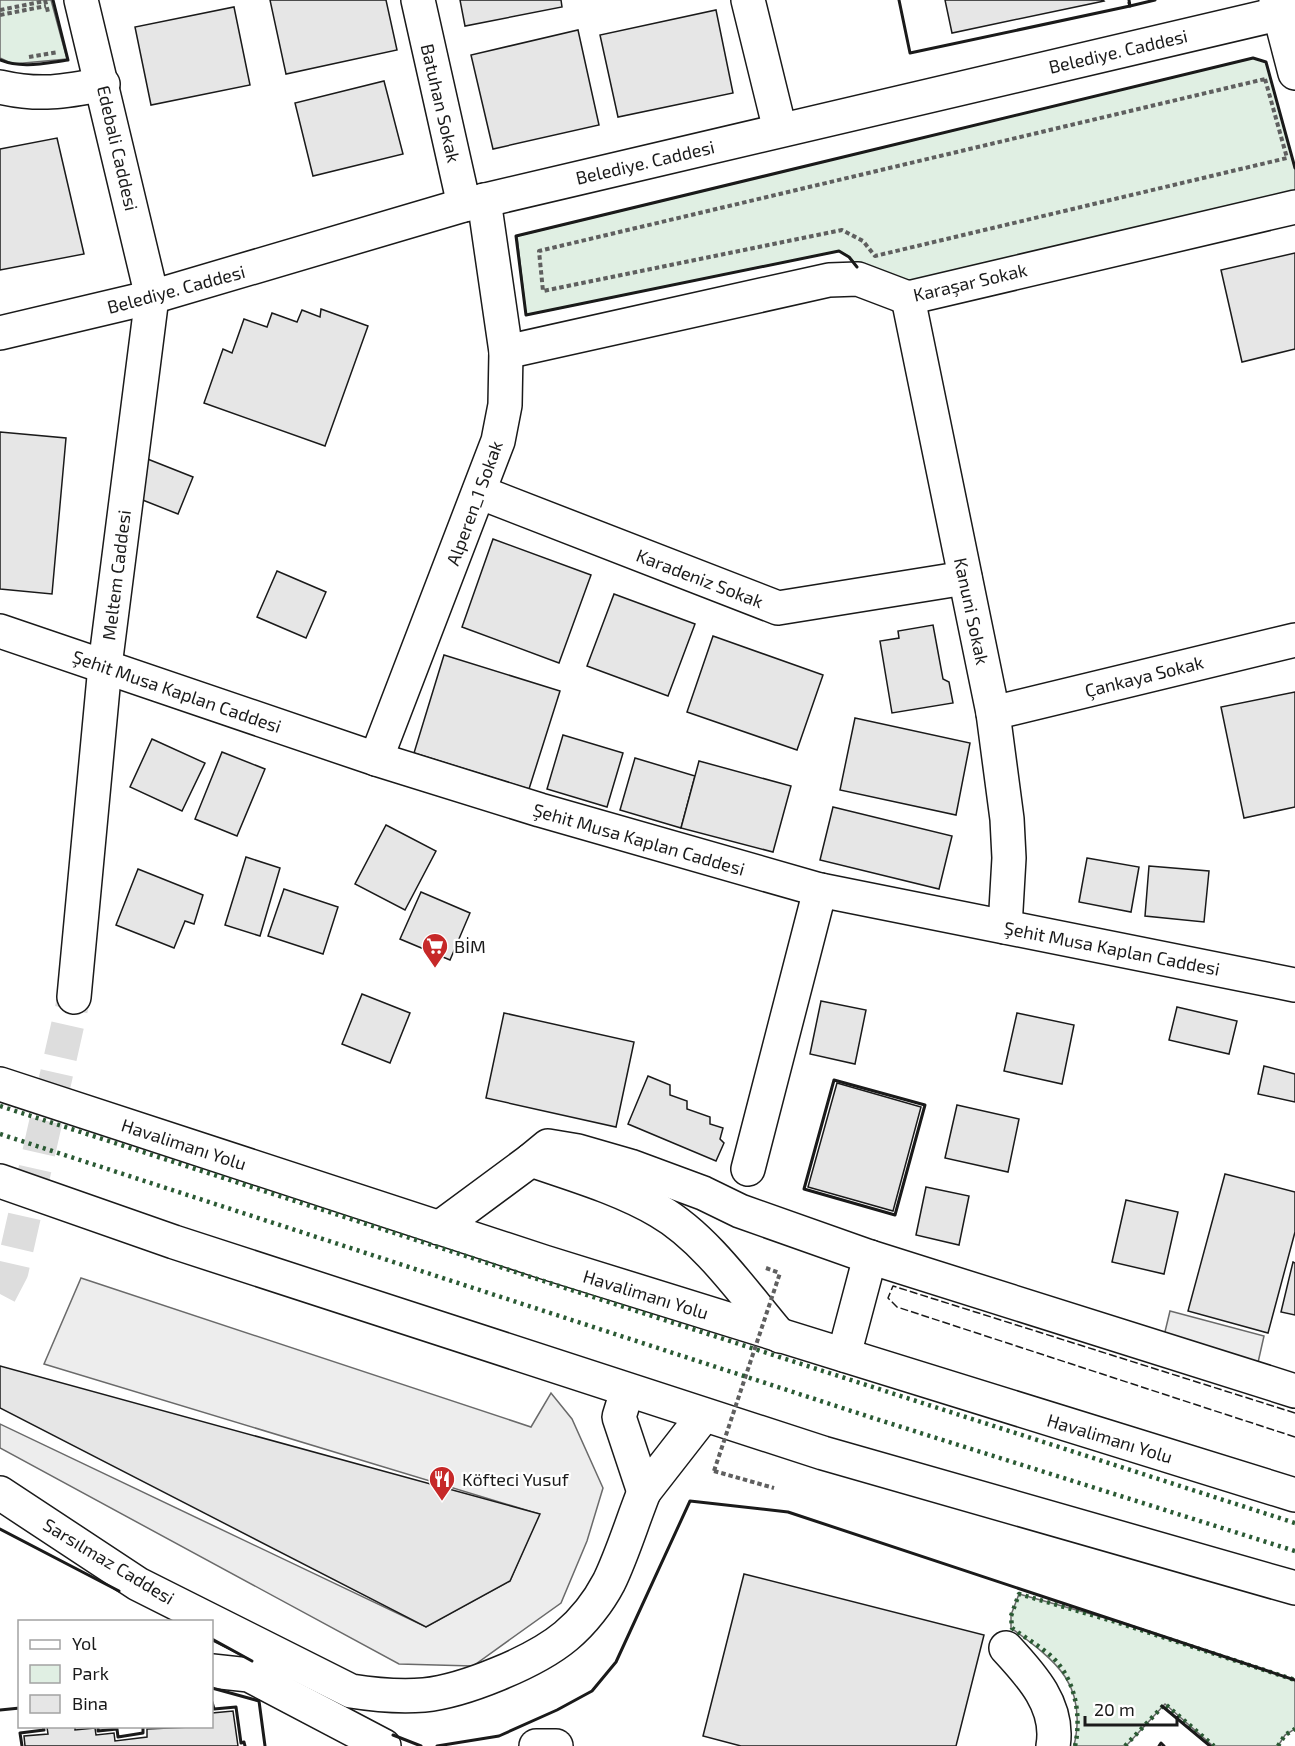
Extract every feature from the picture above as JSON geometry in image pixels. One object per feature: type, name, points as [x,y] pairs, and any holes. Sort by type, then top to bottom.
[{"type":"main road","name":"Edebali Caddesi","points":[[81,0],[103,84],[152,297]]},
{"type":"main road","name":"Batuhan Sokak","points":[[418,0],[474,203]]},
{"type":"main road","points":[[748,0],[780,130]]},
{"type":"main road","points":[[1283,8],[1295,73]]},
{"type":"main road","name":"Belediye. Caddesi","points":[[0,333],[152,297],[474,203],[1283,8]]},
{"type":"main road","points":[[0,87],[24,93],[57,94],[103,84]]},
{"type":"main road","name":"Alperen_1 Sokak","points":[[376,759],[498,441],[505,405],[506,352],[474,203]]},
{"type":"main road","name":"Karaşar Sokak","points":[[506,352],[829,279],[858,279],[908,298],[1295,207]]},
{"type":"main road","name":"Meltem Caddesi","points":[[74,997],[105,666],[152,297]]},
{"type":"main road","name":"Kanuni Sokak","points":[[908,298],[993,713],[1009,858],[1005,927]]},
{"type":"main road","name":"Karadeniz Sokak","points":[[479,492],[778,608],[965,578]]},
{"type":"main road","name":"Şehit Musa Kaplan Caddesi","points":[[0,631],[376,759],[540,810],[820,890],[1295,985]]},
{"type":"main road","name":"Çankaya Sokak","points":[[993,713],[1295,640]]},
{"type":"main road","points":[[748,1168],[820,890]]},
{"type":"main road","name":"Havalimanı Yolu","points":[[0,1084],[439,1228],[1295,1495]]},
{"type":"main road","points":[[439,1228],[548,1146],[578,1151],[630,1166],[703,1193],[740,1211],[870,1257],[1295,1391]]},
{"type":"main road","points":[[531,1160],[635,1198],[670,1218],[698,1243],[780,1336]]},
{"type":"main road","points":[[1,1183],[627,1391],[823,1453],[1295,1588]]},
{"type":"main road","points":[[844,1355],[870,1257]]},
{"type":"main road","points":[[627,1391],[619,1417],[644,1492]]},
{"type":"main road","name":"Sarsılmaz Caddesi","points":[[213,1622],[351,1691],[388,1696],[426,1695],[476,1682],[508,1670],[566,1636],[589,1611],[608,1582],[644,1492],[704,1414]]},
{"type":"main road","name":"Sarsılmaz Caddesi","points":[[0,1493],[138,1584],[210,1620]]},
{"type":"main road","points":[[1006,1648],[1030,1674],[1044,1694],[1056,1731],[1053,1746]]},
{"type":"main road","points":[[213,1671],[249,1675],[384,1746]]},
{"type":"main road","points":[[536,1746],[556,1746]]},
{"type":"path","points":[[0,10],[47,2]]},
{"type":"path","points":[[0,15],[47,2]]},
{"type":"path","points":[[47,2],[51,15]]},
{"type":"path","points":[[21,60],[63,56],[58,45]]},
{"type":"path","points":[[1265,78],[1287,158],[875,256],[863,241],[842,230],[543,291],[539,251],[1265,78]]},
{"type":"path","points":[[774,1488],[714,1471],[780,1273]]},
{"type":"green space","points":[[0,0],[51,0],[67,59],[13,64],[0,58]]},
{"type":"green space","points":[[1253,58],[1266,62],[1295,169],[1295,220],[880,295],[850,257],[839,251],[526,315],[517,236]]},
{"type":"green space","points":[[1019,1594],[1116,1621],[1295,1680],[1295,1729],[1285,1735],[1278,1746],[1213,1746],[1165,1704],[1126,1746],[1074,1746],[1077,1724],[1076,1706],[1065,1676],[1042,1652],[1011,1628],[1011,1615]]},
{"type":"shaded area","points":[[81,1278],[531,1427],[551,1393],[572,1419],[603,1488],[587,1541],[561,1603],[473,1666],[399,1664],[0,1448],[0,1424],[426,1627],[510,1581],[539,1514],[44,1364]]},
{"type":"shaded area","points":[[1170,1311],[1264,1336],[1257,1367],[1163,1340]]},
{"type":"building","points":[[270,0],[386,0],[397,50],[286,74]]},
{"type":"building","points":[[460,0],[561,0],[562,7],[465,26]]},
{"type":"building","points":[[945,0],[1103,0],[1104,1],[952,33]]},
{"type":"building","points":[[234,7],[250,85],[151,105],[135,27]]},
{"type":"building","points":[[716,10],[733,93],[618,117],[600,35]]},
{"type":"building","points":[[578,30],[599,125],[493,149],[471,55]]},
{"type":"building","points":[[384,81],[403,154],[313,176],[295,103]]},
{"type":"building","points":[[57,138],[84,254],[0,270],[0,149]]},
{"type":"building","points":[[1295,253],[1295,349],[1242,362],[1221,270]]},
{"type":"building","points":[[321,309],[368,326],[325,446],[204,403],[223,349],[232,353],[244,319],[267,327],[272,313],[297,322],[302,310],[320,317]]},
{"type":"building","points":[[0,432],[66,438],[52,594],[0,589]]},
{"type":"building","points":[[145,458],[193,477],[178,514],[130,495]]},
{"type":"building","points":[[493,539],[591,575],[559,663],[462,627]]},
{"type":"building","points":[[277,571],[326,592],[306,638],[257,617]]},
{"type":"building","points":[[614,594],[695,624],[668,696],[587,666]]},
{"type":"building","points":[[933,625],[943,679],[949,682],[953,703],[892,713],[880,641],[899,638],[898,631]]},
{"type":"building","points":[[713,636],[823,675],[797,750],[687,712]]},
{"type":"building","points":[[444,655],[560,691],[529,789],[414,753]]},
{"type":"building","points":[[1295,692],[1295,807],[1244,818],[1221,707]]},
{"type":"building","points":[[855,718],[970,743],[956,815],[840,790]]},
{"type":"building","points":[[563,735],[623,753],[607,807],[547,789]]},
{"type":"building","points":[[152,739],[205,763],[182,811],[130,787]]},
{"type":"building","points":[[222,752],[265,769],[237,836],[195,819]]},
{"type":"building","points":[[635,758],[695,776],[681,828],[620,810]]},
{"type":"building","points":[[699,761],[791,786],[773,852],[681,828]]},
{"type":"building","points":[[833,807],[952,836],[939,889],[820,860]]},
{"type":"building","points":[[386,825],[436,851],[405,910],[355,884]]},
{"type":"building","points":[[246,857],[280,868],[260,936],[225,925]]},
{"type":"building","points":[[1087,858],[1139,867],[1131,912],[1079,902]]},
{"type":"building","points":[[1149,866],[1209,871],[1204,922],[1145,916]]},
{"type":"building","points":[[138,869],[203,895],[194,924],[185,921],[174,948],[116,925]]},
{"type":"building","points":[[284,889],[338,907],[323,954],[268,936]]},
{"type":"building","points":[[421,892],[470,913],[450,960],[400,939]]},
{"type":"building","points":[[362,994],[410,1013],[390,1063],[342,1044]]},
{"type":"building","points":[[821,1001],[866,1010],[855,1064],[810,1054]]},
{"type":"building","points":[[1177,1007],[1237,1021],[1229,1054],[1169,1040]]},
{"type":"building","points":[[504,1013],[634,1042],[616,1127],[486,1098]]},
{"type":"building","points":[[1017,1013],[1074,1025],[1062,1084],[1004,1071]]},
{"type":"building","points":[[1264,1066],[1295,1074],[1295,1102],[1258,1094]]},
{"type":"building","points":[[648,1076],[670,1085],[670,1095],[687,1101],[687,1109],[710,1117],[710,1124],[723,1128],[720,1139],[724,1143],[716,1161],[628,1124]]},
{"type":"building","points":[[837,1083],[921,1107],[893,1211],[808,1187]]},
{"type":"building","points":[[957,1105],[1019,1119],[1008,1172],[945,1158]]},
{"type":"building","points":[[1225,1174],[1295,1192],[1295,1232],[1268,1333],[1188,1311]]},
{"type":"building","points":[[926,1187],[969,1196],[959,1245],[916,1235]]},
{"type":"building","points":[[1126,1200],[1178,1212],[1164,1274],[1112,1262]]},
{"type":"building","points":[[1293,1262],[1295,1263],[1295,1315],[1281,1312]]},
{"type":"building","points":[[0,1366],[540,1514],[510,1581],[426,1627],[0,1408]]},
{"type":"building","points":[[744,1574],[984,1635],[956,1746],[741,1746],[703,1736]]},
{"type":"building","points":[[233,1711],[238,1746],[25,1746],[24,1736],[48,1734],[47,1728],[75,1728],[75,1730],[95,1728],[96,1735],[114,1733],[115,1741],[147,1737],[147,1729],[213,1728],[213,1713]]},
{"type":"tunnel","points":[[0,1294],[12,1271],[74,997]]},
{"type":"hedge","points":[[0,1106],[1295,1523]]},
{"type":"hedge","points":[[0,1134],[873,1418],[1295,1551]]},
{"type":"hedge","points":[[1075,1746],[1078,1722],[1071,1685],[1059,1664],[1050,1655],[1012,1628],[1011,1616],[1019,1594],[1116,1622],[1295,1680]]},
{"type":"hedge","points":[[1125,1746],[1165,1704],[1214,1746]]},
{"type":"hedge","points":[[1278,1746],[1285,1735],[1295,1729]]},
{"type":"fence","points":[[1295,1413],[893,1286],[888,1298],[897,1307],[1295,1437]]},
{"type":"wall","points":[[0,60],[25,65],[68,60],[53,0]]},
{"type":"wall","points":[[899,0],[910,53],[1130,6],[1129,0]]},
{"type":"wall","points":[[1129,3],[1130,6],[1155,0]]},
{"type":"wall","points":[[857,267],[849,257],[839,251],[526,315],[516,236],[1253,58],[1266,62],[1295,168]]},
{"type":"wall","points":[[834,1080],[925,1105],[895,1215],[804,1189],[834,1080]]},
{"type":"wall","points":[[437,1746],[499,1736],[557,1710],[592,1691],[616,1662],[690,1501],[788,1512],[1295,1680]]},
{"type":"wall","points":[[0,1529],[119,1591]]},
{"type":"wall","points":[[213,1640],[252,1661]]},
{"type":"wall","points":[[213,1688],[259,1701],[265,1746]]},
{"type":"wall","points":[[213,1706],[214,1709],[236,1707],[241,1743],[244,1742],[245,1746]]},
{"type":"wall","points":[[1162,1706],[1210,1746]]},
{"type":"wall","points":[[0,1710],[18,1708]]},
{"type":"wall","points":[[22,1746],[20,1733],[44,1730],[44,1728]]},
{"type":"wall","points":[[98,1728],[98,1731],[117,1729],[118,1737],[143,1733],[143,1728]]},
{"type":"wall","points":[[393,1735],[421,1746]]},
{"type":"wall","points":[[1159,1746],[1161,1743],[1164,1746]]},
{"type":"place","name":"BİM","points":[[435,969]]},
{"type":"place","name":"Köfteci Yusuf","points":[[442,1502]]}]
